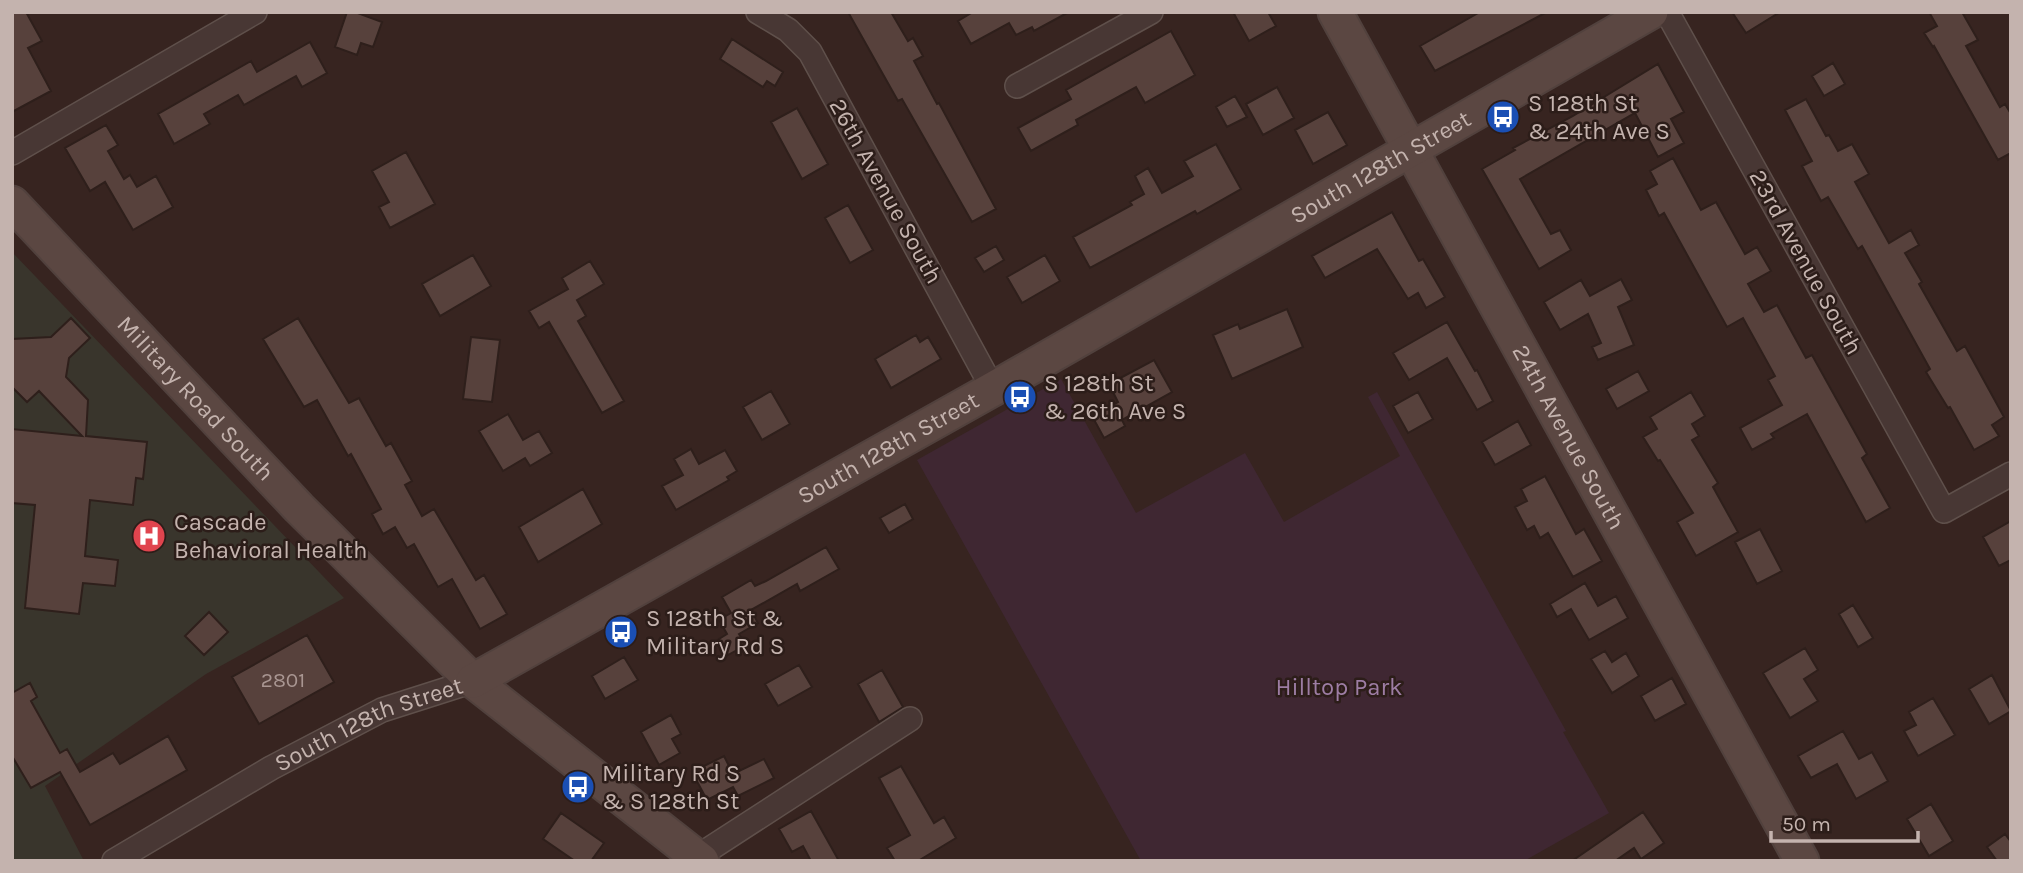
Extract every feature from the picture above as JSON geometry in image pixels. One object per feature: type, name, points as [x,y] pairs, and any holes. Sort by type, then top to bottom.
[{"type":"street","points":[[12,153],[255,12]]},
{"type":"street","name":"26th Avenue South","points":[[758,12],[788,30],[810,52],[993,389]]},
{"type":"street","points":[[1017,86],[1151,12]]},
{"type":"street","name":"24th Avenue South","points":[[1335,12],[1802,861]]},
{"type":"street","name":"South 128th Street","points":[[114,861],[271,768],[382,710],[473,681],[993,389],[1651,12]]},
{"type":"street","name":"23rd Avenue South","points":[[1667,12],[1944,511],[2011,474]]},
{"type":"street","name":"Military Road South","points":[[12,203],[299,508],[473,681],[697,860]]},
{"type":"street","points":[[697,860],[910,719]]},
{"type":"shaded area","name":"Cascade Behavioral Health","points":[[12,252],[344,598],[206,674],[45,786],[84,861],[12,861]]},
{"type":"green space","name":"Hilltop Park","points":[[1061,379],[1136,513],[1245,453],[1284,522],[1400,456],[1368,397],[1377,392],[1609,813],[1524,861],[1141,861],[917,460]]},
{"type":"building","points":[[12,12],[26,12],[42,41],[28,48],[51,91],[12,112]]},
{"type":"building","points":[[347,12],[355,12],[382,22],[373,47],[361,43],[357,55],[335,47]]},
{"type":"building","points":[[848,12],[891,12],[908,41],[913,38],[923,56],[914,61],[996,209],[972,222],[902,99],[898,101]]},
{"type":"building","points":[[973,12],[1069,12],[1034,31],[1032,27],[1016,35],[1009,23],[971,44],[958,21]]},
{"type":"building","points":[[1233,12],[1268,12],[1276,26],[1249,41]]},
{"type":"building","points":[[1480,12],[1547,12],[1435,71],[1420,46]]},
{"type":"building","points":[[1732,12],[1780,12],[1746,33]]},
{"type":"building","points":[[1929,12],[1962,12],[1978,40],[1966,46],[2000,107],[2005,104],[2011,114],[2011,153],[1998,160],[1924,33],[1937,26]]},
{"type":"building","points":[[1171,31],[1195,75],[1145,103],[1136,87],[1076,120],[1078,125],[1031,151],[1018,128],[1071,99],[1066,90]]},
{"type":"building","points":[[732,39],[783,72],[775,86],[767,81],[763,87],[720,59]]},
{"type":"building","points":[[310,42],[327,73],[302,87],[296,76],[244,105],[238,95],[204,114],[210,124],[174,144],[158,114],[251,61],[257,72]]},
{"type":"building","points":[[1833,63],[1845,84],[1824,96],[1812,76]]},
{"type":"building","points":[[1658,64],[1684,112],[1671,119],[1684,143],[1658,157],[1635,113],[1520,179],[1551,234],[1560,230],[1571,250],[1539,269],[1482,169],[1515,150],[1513,148],[1573,116]]},
{"type":"building","points":[[1277,87],[1294,118],[1263,135],[1246,104]]},
{"type":"building","points":[[1235,96],[1247,117],[1227,127],[1216,107]]},
{"type":"building","points":[[1806,99],[1826,136],[1829,135],[1838,151],[1852,144],[1869,174],[1855,182],[1889,243],[1911,230],[1919,245],[1905,253],[1922,282],[1919,284],[1957,351],[1965,346],[2004,417],[1992,425],[1999,436],[1974,450],[1926,372],[1930,369],[1862,246],[1858,249],[1828,197],[1821,201],[1802,166],[1812,161],[1785,110]]},
{"type":"building","points":[[797,108],[828,164],[802,179],[771,122]]},
{"type":"building","points":[[1328,112],[1347,145],[1313,164],[1295,130]]},
{"type":"building","points":[[106,125],[118,145],[108,151],[124,179],[130,175],[137,187],[156,176],[173,207],[133,230],[105,182],[90,191],[65,148]]},
{"type":"building","points":[[1216,144],[1241,189],[1090,268],[1073,237],[1132,205],[1130,202],[1144,194],[1135,176],[1148,168],[1162,193],[1193,176],[1184,161]]},
{"type":"building","points":[[406,152],[435,204],[390,228],[379,207],[389,202],[372,171]]},
{"type":"building","points":[[1673,158],[1701,210],[1716,202],[1745,254],[1757,247],[1771,271],[1748,284],[1764,312],[1777,305],[1806,358],[1812,355],[1867,454],[1862,458],[1890,508],[1866,522],[1807,414],[1771,434],[1774,438],[1752,450],[1740,428],[1782,405],[1768,380],[1775,376],[1743,318],[1727,327],[1664,213],[1659,216],[1646,190],[1657,184],[1650,171]]},
{"type":"building","points":[[848,205],[873,250],[850,263],[825,218]]},
{"type":"building","points":[[1392,212],[1419,261],[1423,259],[1445,297],[1426,308],[1418,293],[1408,299],[1377,249],[1325,278],[1312,256]]},
{"type":"building","points":[[996,246],[1004,260],[984,272],[975,258]]},
{"type":"building","points":[[473,255],[491,286],[440,316],[422,284]]},
{"type":"building","points":[[1045,255],[1060,281],[1022,303],[1007,277]]},
{"type":"building","points":[[590,261],[604,284],[577,300],[586,316],[578,321],[624,401],[602,413],[549,322],[539,328],[529,311],[568,289],[562,278]]},
{"type":"building","points":[[1621,279],[1632,300],[1618,307],[1634,345],[1598,360],[1592,347],[1601,343],[1588,314],[1560,330],[1544,302],[1581,280],[1590,296]]},
{"type":"building","points":[[1287,309],[1303,347],[1232,379],[1213,335],[1238,324],[1240,329]]},
{"type":"building","points":[[71,318],[90,338],[69,358],[66,377],[88,400],[86,436],[147,442],[143,479],[136,478],[133,505],[90,500],[85,556],[118,560],[115,586],[83,583],[79,614],[25,608],[35,505],[12,503],[12,429],[82,436],[39,391],[27,402],[12,387],[12,339],[51,337]]},
{"type":"building","points":[[298,318],[349,403],[359,398],[386,446],[391,443],[412,481],[405,485],[422,516],[434,509],[476,580],[484,575],[507,614],[480,629],[452,579],[438,587],[414,544],[407,548],[395,527],[383,534],[372,514],[381,509],[351,454],[348,456],[317,400],[304,407],[263,339]]},
{"type":"building","points":[[1447,322],[1493,401],[1477,410],[1447,358],[1409,380],[1393,353]]},
{"type":"building","points":[[916,335],[920,342],[928,337],[941,359],[891,388],[875,359]]},
{"type":"building","points":[[471,337],[500,340],[492,402],[463,399]]},
{"type":"building","points":[[1154,360],[1172,392],[1122,420],[1125,426],[1104,438],[1092,416],[1118,402],[1109,384]]},
{"type":"building","points":[[1638,371],[1649,391],[1617,409],[1606,389]]},
{"type":"building","points":[[771,391],[790,424],[762,440],[743,407]]},
{"type":"building","points":[[1418,392],[1433,419],[1408,433],[1393,406]]},
{"type":"building","points":[[1691,392],[1705,416],[1692,424],[1699,436],[1692,440],[1718,483],[1713,487],[1738,532],[1696,556],[1677,522],[1693,513],[1643,437],[1657,429],[1650,417]]},
{"type":"building","points":[[508,414],[523,440],[539,431],[552,453],[530,466],[525,458],[503,471],[479,431]]},
{"type":"building","points":[[1518,421],[1531,445],[1495,465],[1482,442]]},
{"type":"building","points":[[691,449],[699,464],[725,450],[737,471],[727,477],[729,480],[676,510],[662,486],[683,475],[674,459]]},
{"type":"building","points":[[1545,476],[1576,534],[1584,529],[1602,561],[1573,577],[1548,533],[1540,538],[1534,526],[1527,530],[1515,507],[1527,501],[1521,489]]},
{"type":"building","points":[[583,489],[602,524],[538,562],[519,527]]},
{"type":"building","points":[[905,504],[913,519],[889,533],[880,518]]},
{"type":"building","points":[[2011,521],[2011,560],[1999,566],[1983,537]]},
{"type":"building","points":[[1760,529],[1782,571],[1757,584],[1735,542]]},
{"type":"building","points":[[826,547],[839,569],[800,591],[797,584],[751,610],[758,623],[739,634],[746,645],[728,655],[719,639],[727,634],[719,620],[731,613],[722,597],[751,580],[755,586],[766,581]]},
{"type":"building","points":[[1585,583],[1598,606],[1616,596],[1628,618],[1589,640],[1571,609],[1557,617],[1550,604]]},
{"type":"building","points":[[1853,605],[1873,638],[1858,647],[1839,614]]},
{"type":"building","points":[[209,612],[228,632],[204,655],[185,636]]},
{"type":"building","points":[[307,635],[334,682],[259,724],[232,677]]},
{"type":"building","points":[[1805,648],[1818,670],[1804,679],[1818,701],[1790,718],[1763,673]]},
{"type":"building","points":[[1605,651],[1612,662],[1626,653],[1639,676],[1612,693],[1591,659]]},
{"type":"building","points":[[624,657],[638,680],[605,699],[592,676]]},
{"type":"building","points":[[799,665],[812,687],[778,706],[765,684]]},
{"type":"building","points":[[882,670],[903,707],[879,722],[858,684]]},
{"type":"building","points":[[1992,675],[2011,711],[1989,724],[1969,689]]},
{"type":"building","points":[[1672,678],[1686,704],[1655,721],[1641,696]]},
{"type":"building","points":[[30,683],[37,697],[31,701],[60,753],[67,749],[80,772],[113,753],[120,764],[168,736],[187,770],[90,825],[60,772],[31,788],[12,756],[12,693]]},
{"type":"building","points":[[1933,698],[1955,735],[1918,756],[1904,731],[1916,725],[1909,712]]},
{"type":"building","points":[[671,715],[681,734],[672,739],[680,753],[659,765],[641,732]]},
{"type":"building","points":[[1843,731],[1859,759],[1872,752],[1888,781],[1856,799],[1837,764],[1811,778],[1798,756]]},
{"type":"building","points":[[724,756],[733,774],[764,759],[774,778],[738,796],[733,787],[707,800],[692,772]]},
{"type":"building","points":[[901,766],[934,823],[944,817],[956,838],[918,861],[895,861],[887,848],[910,835],[879,778]]},
{"type":"building","points":[[1931,804],[1953,841],[1929,856],[1907,819]]},
{"type":"building","points":[[811,811],[839,861],[811,861],[803,846],[792,852],[779,829]]},
{"type":"building","points":[[1643,812],[1664,843],[1641,859],[1634,848],[1615,861],[1572,861]]},
{"type":"building","points":[[561,813],[604,843],[591,861],[575,861],[543,839]]},
{"type":"building","points":[[2005,834],[2011,842],[2011,861],[1997,861],[1987,847]]},
{"type":"place","name":"S 128th St & 24th Ave S","points":[[1503,117]]},
{"type":"place","name":"S 128th St & 26th Ave S","points":[[1020,397]]},
{"type":"place","name":"Cascade Behavioral Health","points":[[149,536]]},
{"type":"place","name":"S 128th St & Military Rd S","points":[[621,632]]},
{"type":"place","name":"Military Rd S & S 128th St","points":[[578,787]]}]
